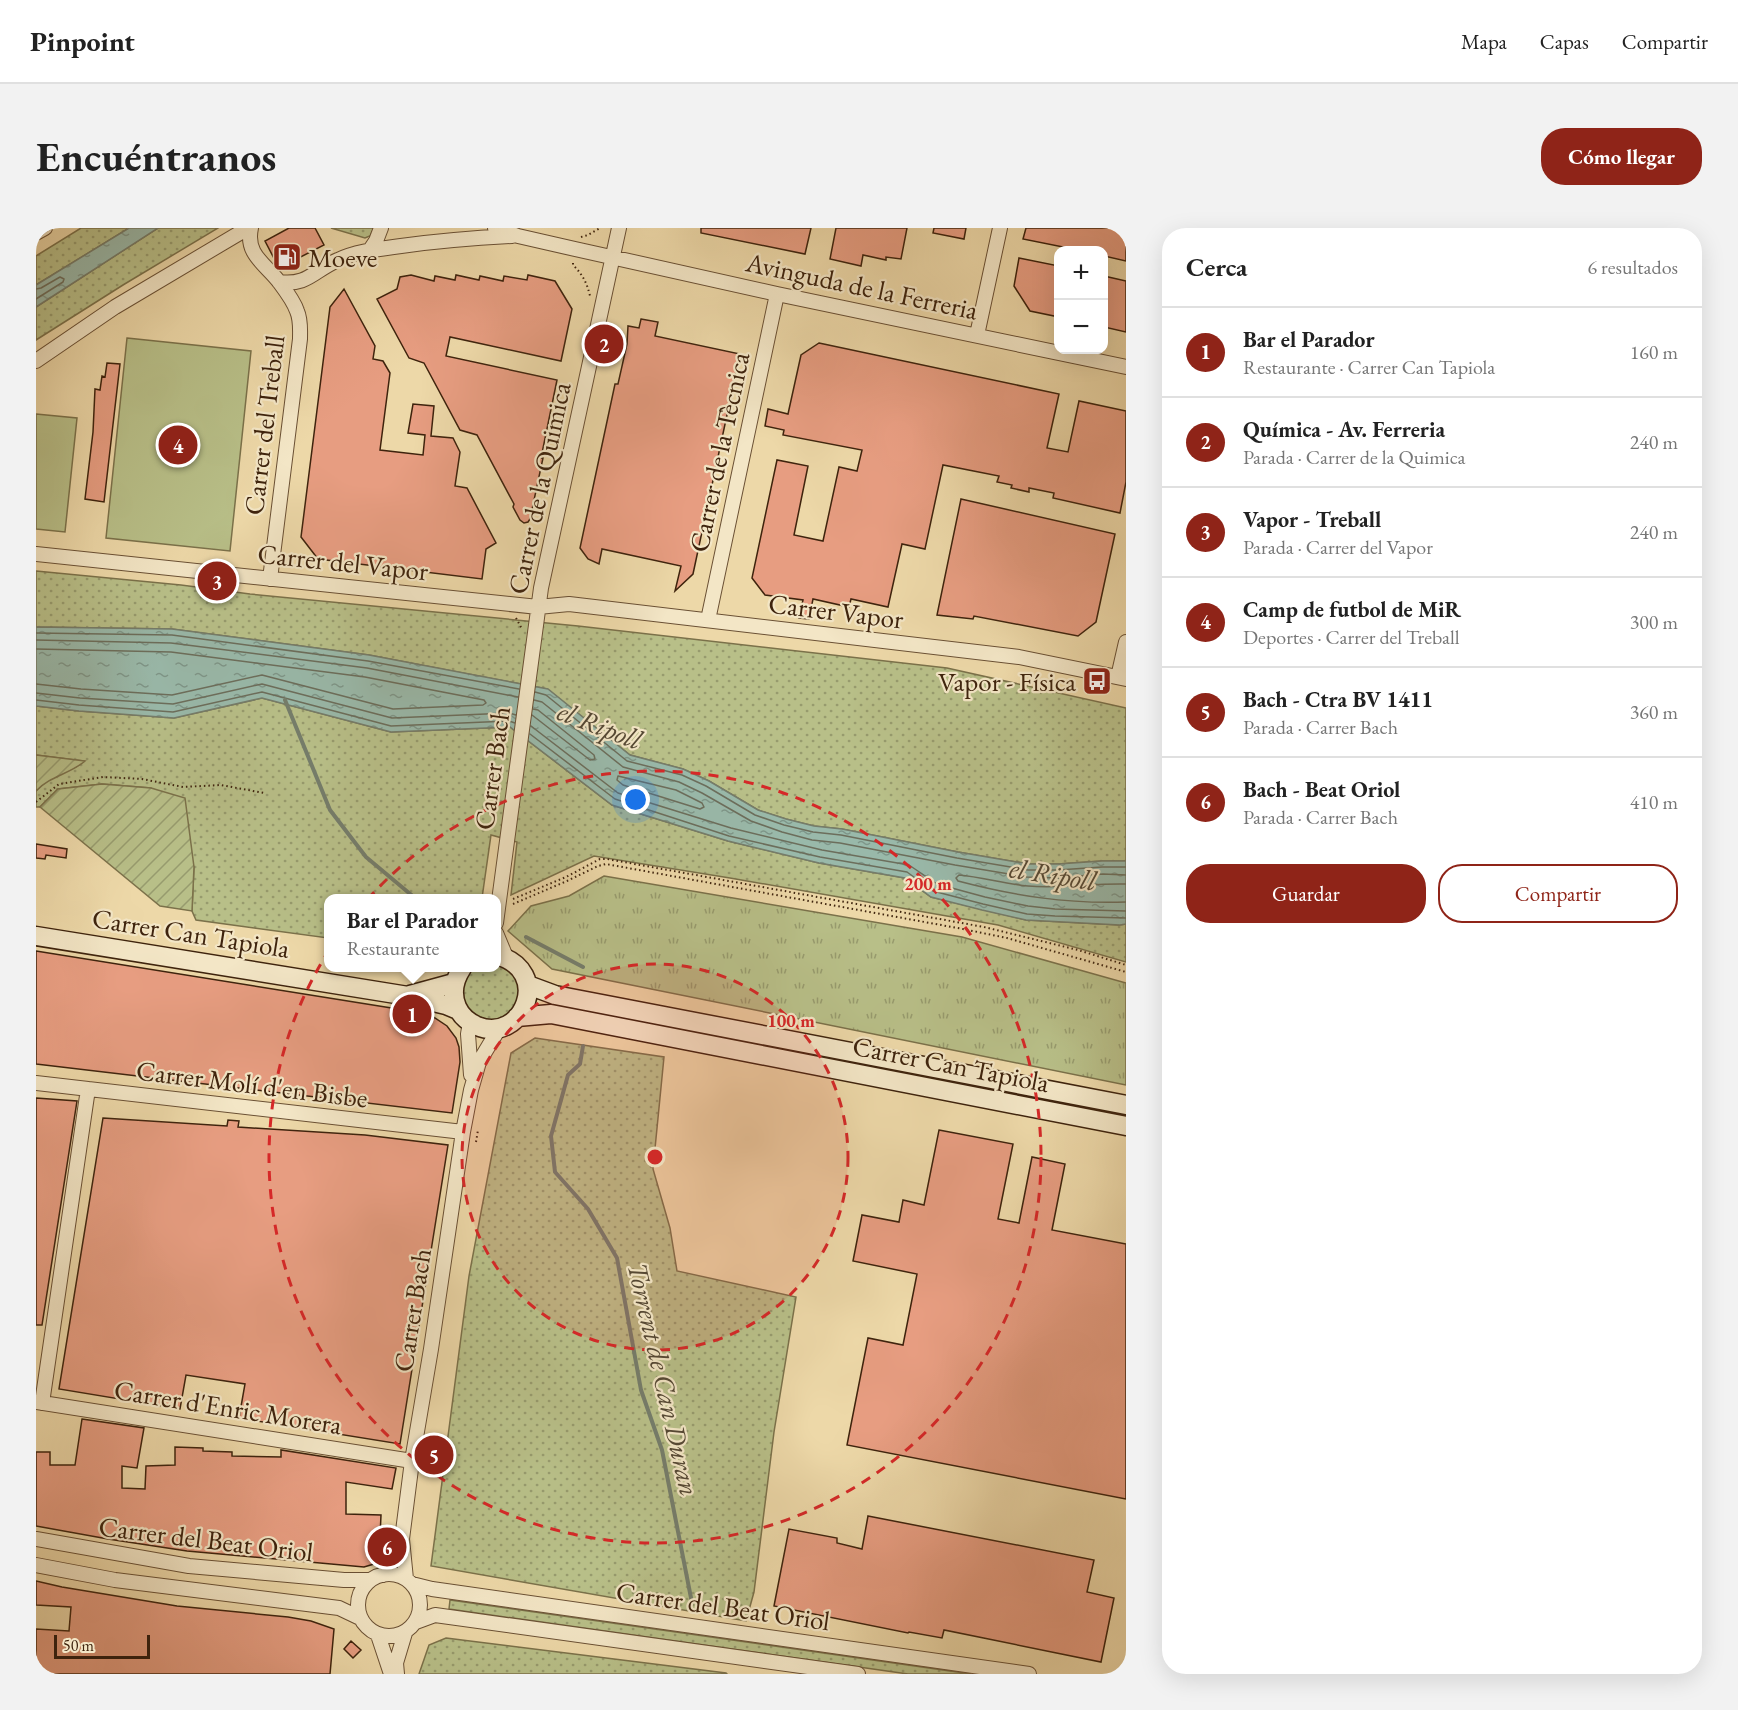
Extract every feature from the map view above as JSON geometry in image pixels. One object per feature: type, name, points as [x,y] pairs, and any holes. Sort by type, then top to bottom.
[{"type":"street","points":[[36,233],[45,228]]},
{"type":"street","points":[[36,361],[115,307],[249,228],[253,251],[279,282]]},
{"type":"street","points":[[370,250],[381,228]]},
{"type":"street","name":"Avinguda de la Ferreria","points":[[495,228],[518,236],[777,294],[1126,367]]},
{"type":"street","name":"Carrer de la Quimica","points":[[537,612],[619,228]]},
{"type":"street","points":[[977,335],[1000,228]]},
{"type":"street","name":"Avinguda de la Ferreria","points":[[279,282],[302,282],[338,260],[370,250],[448,240],[518,236]]},
{"type":"street","name":"Carrer del Treball","points":[[270,579],[300,331],[297,310],[279,282]]},
{"type":"street","name":"Carrer de la Tècnica","points":[[708,620],[777,294]]},
{"type":"street","name":"Carrer del Vapor","points":[[36,554],[270,579],[537,612]]},
{"type":"street","name":"Carrer Vapor","points":[[537,612],[569,604],[1019,657],[1122,678]]},
{"type":"street","name":"Carrer Bach","points":[[501,908],[506,845],[537,612]]},
{"type":"street","points":[[1122,678],[1126,642]]},
{"type":"street","name":"Carrer Can Tapiola","points":[[36,936],[408,996],[446,1005],[479,1027],[500,1027]]},
{"type":"street","points":[[500,1027],[517,1017],[528,997],[528,985],[520,968],[501,956]]},
{"type":"street","points":[[458,975],[453,992],[464,1016]]},
{"type":"street","name":"Carrer Can Tapiola","points":[[408,996],[458,975]]},
{"type":"street","name":"Carrer Can Tapiola","points":[[528,985],[555,995],[1126,1105]]},
{"type":"street","name":"Carrer Can Tapiola","points":[[517,1017],[551,1014],[1126,1126]]},
{"type":"street","name":"Carrer Bach","points":[[464,1016],[471,1056],[471,1090]]},
{"type":"street","name":"Carrer Bach","points":[[409,1581],[402,1539],[463,1132],[479,1062],[500,1027]]},
{"type":"street","name":"Carrer Molí d'en Bisbe","points":[[36,1083],[463,1132]]},
{"type":"street","points":[[39,1402],[88,1089]]},
{"type":"street","name":"Carrer d'Enric Morera","points":[[39,1402],[412,1461]]},
{"type":"street","name":"Carrer del Beat Oriol","points":[[36,1539],[189,1566],[344,1581],[397,1575],[432,1589],[1029,1674]]},
{"type":"street","name":"Carrer Bach","points":[[377,1577],[402,1539]]},
{"type":"street","name":"Carrer del Beat Oriol","points":[[36,1565],[115,1580],[339,1608],[360,1618],[368,1629],[378,1635]]},
{"type":"street","points":[[360,1618],[359,1597],[362,1590],[377,1577]]},
{"type":"street","points":[[391,1674],[378,1635],[398,1636],[405,1633],[416,1622],[420,1610],[419,1598],[409,1581]]},
{"type":"street","name":"Carrer del Beat Oriol","points":[[416,1622],[435,1615],[858,1674]]},
{"type":"street","points":[[397,1674],[396,1663],[405,1633]]},
{"type":"path","points":[[522,593],[532,578]]},
{"type":"path","points":[[517,619],[522,629]]},
{"type":"path","points":[[36,802],[59,784],[103,777],[142,779],[183,787],[221,785],[264,793]]},
{"type":"path","points":[[503,902],[566,877],[600,859],[615,860],[984,927],[1078,950],[1126,965]]},
{"type":"path","points":[[503,902],[511,905],[606,864],[1007,938],[1126,972]]},
{"type":"path","points":[[476,1142],[478,1130]]},
{"type":"green space","points":[[81,228],[129,228],[36,285],[36,256]]},
{"type":"green space","points":[[158,228],[218,228],[36,340],[36,307]]},
{"type":"green space","points":[[331,228],[374,228],[370,236],[365,238]]},
{"type":"green space","points":[[127,338],[251,351],[230,551],[106,538]]},
{"type":"green space","points":[[36,414],[77,418],[65,532],[36,529]]},
{"type":"green space","points":[[36,571],[578,626],[947,668],[1126,708],[1126,861],[1029,864],[786,819],[758,810],[709,781],[683,769],[630,755],[547,689],[369,655],[172,629],[36,627]]},
{"type":"green space","points":[[262,698],[391,732],[510,727],[612,805],[728,841],[819,863],[905,878],[931,897],[1026,920],[1126,924],[1126,962],[998,925],[594,856],[511,895],[517,842],[491,835],[483,894],[324,894],[324,937],[196,920],[192,911],[194,867],[151,788],[102,784],[58,789],[40,807],[36,807],[38,789],[54,777],[84,761],[36,755],[36,706],[174,718]]},
{"type":"green space","points":[[36,755],[85,761],[47,782],[36,791]]},
{"type":"green space","points":[[102,784],[151,788],[185,798],[194,867],[192,911],[160,906],[40,807],[58,789]]},
{"type":"green space","points":[[604,876],[962,937],[1126,983],[1126,1085],[552,969],[508,931],[531,906],[569,896]]},
{"type":"green space","points":[[501,964],[509,967],[521,987],[516,1010],[494,1021],[475,1018],[464,1004],[462,994],[469,972],[501,972]]},
{"type":"green space","points":[[535,1038],[664,1057],[653,1169],[670,1228],[677,1271],[796,1297],[774,1432],[754,1592],[746,1621],[431,1566],[469,1276],[511,1053]]},
{"type":"green space","points":[[450,1600],[971,1674],[908,1674],[449,1609]]},
{"type":"green space","points":[[446,1638],[727,1674],[419,1674],[429,1645]]},
{"type":"water","points":[[129,228],[158,228],[36,307],[36,285]]},
{"type":"water","name":"el Ripoll","points":[[36,627],[172,629],[369,655],[548,689],[630,755],[683,769],[709,781],[758,810],[786,819],[1029,864],[1126,861],[1126,924],[1026,920],[982,910],[931,897],[905,878],[819,863],[728,841],[612,805],[510,727],[391,732],[262,698],[174,718],[36,706]]},
{"type":"building","name":"Moeve","points":[[289,228],[315,228],[324,245],[279,268],[265,241]]},
{"type":"building","points":[[701,228],[811,228],[805,254],[701,233]]},
{"type":"building","points":[[836,228],[907,228],[901,259],[886,257],[886,260],[863,255],[861,266],[830,259]]},
{"type":"building","points":[[934,228],[966,228],[964,239],[933,233]]},
{"type":"building","points":[[1026,228],[1126,228],[1126,261],[1108,257],[1108,246],[1058,246],[1023,239]]},
{"type":"building","points":[[1019,258],[1054,265],[1054,316],[1030,311],[1014,286]]},
{"type":"building","points":[[411,275],[434,281],[435,276],[455,280],[456,275],[479,280],[480,276],[503,281],[504,276],[527,280],[528,275],[555,281],[572,309],[561,361],[450,337],[446,356],[557,380],[541,458],[543,458],[528,522],[524,523],[520,520],[513,507],[514,504],[477,435],[460,430],[424,363],[409,358],[377,299],[397,289],[400,277]]},
{"type":"building","points":[[1108,277],[1126,281],[1126,332],[1108,328]]},
{"type":"building","points":[[344,289],[375,346],[373,359],[383,361],[390,373],[380,450],[423,455],[425,435],[408,433],[413,404],[434,406],[431,436],[453,438],[460,452],[455,486],[467,488],[496,543],[486,549],[482,579],[318,559],[301,537],[330,307]]},
{"type":"building","points":[[641,319],[658,322],[655,336],[740,354],[693,574],[675,591],[681,566],[602,549],[599,564],[588,559],[580,548],[615,384],[618,384],[627,344],[628,326],[639,328]]},
{"type":"building","points":[[819,343],[1059,394],[1047,448],[1068,452],[1079,401],[1126,411],[1126,482],[1120,513],[1053,498],[1054,493],[1029,488],[1029,492],[1011,488],[1012,485],[997,482],[999,476],[943,465],[925,549],[902,544],[888,607],[851,599],[849,607],[813,599],[809,619],[799,618],[803,600],[765,595],[752,578],[777,460],[808,466],[794,535],[823,541],[839,467],[857,471],[862,450],[783,435],[784,430],[765,426],[768,409],[788,414],[801,355]]},
{"type":"building","points":[[107,363],[120,364],[104,502],[85,499],[93,432],[95,389],[100,390]]},
{"type":"building","points":[[961,499],[1115,534],[1096,622],[1078,636],[974,616],[973,619],[937,615]]},
{"type":"building","points":[[36,844],[67,849],[66,858],[46,855],[45,859],[36,858]]},
{"type":"building","points":[[36,951],[429,1014],[447,1026],[456,1038],[459,1047],[460,1062],[452,1113],[36,1064]]},
{"type":"building","points":[[36,1098],[77,1101],[42,1325],[36,1325]]},
{"type":"building","points":[[103,1118],[227,1126],[228,1120],[239,1121],[238,1127],[365,1135],[448,1145],[400,1444],[239,1418],[245,1384],[186,1375],[180,1409],[59,1389]]},
{"type":"building","points":[[939,1130],[1013,1144],[998,1219],[1019,1223],[1032,1157],[1065,1164],[1052,1230],[1126,1244],[1126,1499],[847,1445],[868,1338],[903,1345],[917,1274],[853,1261],[862,1215],[899,1222],[903,1200],[924,1205]]},
{"type":"building","points":[[82,1419],[144,1428],[137,1468],[122,1466],[122,1488],[145,1489],[146,1466],[175,1465],[175,1447],[232,1452],[232,1456],[281,1457],[281,1450],[396,1468],[392,1489],[346,1482],[346,1514],[381,1515],[379,1559],[374,1564],[364,1567],[187,1551],[36,1526],[36,1452],[50,1452],[50,1465],[75,1465]]},
{"type":"building","points":[[868,1516],[1094,1560],[1087,1592],[1114,1598],[1101,1662],[944,1630],[942,1638],[774,1606],[789,1529],[837,1538],[837,1543],[862,1549]]},
{"type":"building","points":[[36,1581],[177,1606],[311,1621],[334,1629],[330,1674],[36,1674],[36,1629],[69,1631],[71,1607],[36,1605]]},
{"type":"building","points":[[351,1641],[361,1650],[353,1658],[344,1649]]},
{"type":"waterway","name":"Torrent de Can Duran","points":[[285,700],[330,810],[366,857],[410,894]]},
{"type":"waterway","name":"Torrent de Can Duran","points":[[526,937],[583,967]]},
{"type":"waterway","name":"Torrent de Can Duran","points":[[583,1046],[580,1064],[568,1075],[551,1136],[555,1172],[588,1209],[617,1258],[641,1390],[662,1450],[692,1603]]},
{"type":"place","name":"Moeve","points":[[287,257]]},
{"type":"place","name":"Química - Av. Ferreria","points":[[604,344]]},
{"type":"place","name":"Camp de futbol de MiR","points":[[178,445]]},
{"type":"place","name":"Vapor - Treball","points":[[217,581]]},
{"type":"place","name":"Vapor - Física","points":[[1097,681]]},
{"type":"place","name":"Bar el Parador","points":[[412,1014]]},
{"type":"place","name":"Bach - Ctra BV 1411","points":[[434,1455]]},
{"type":"place","name":"Bach - Beat Oriol","points":[[387,1547]]}]
